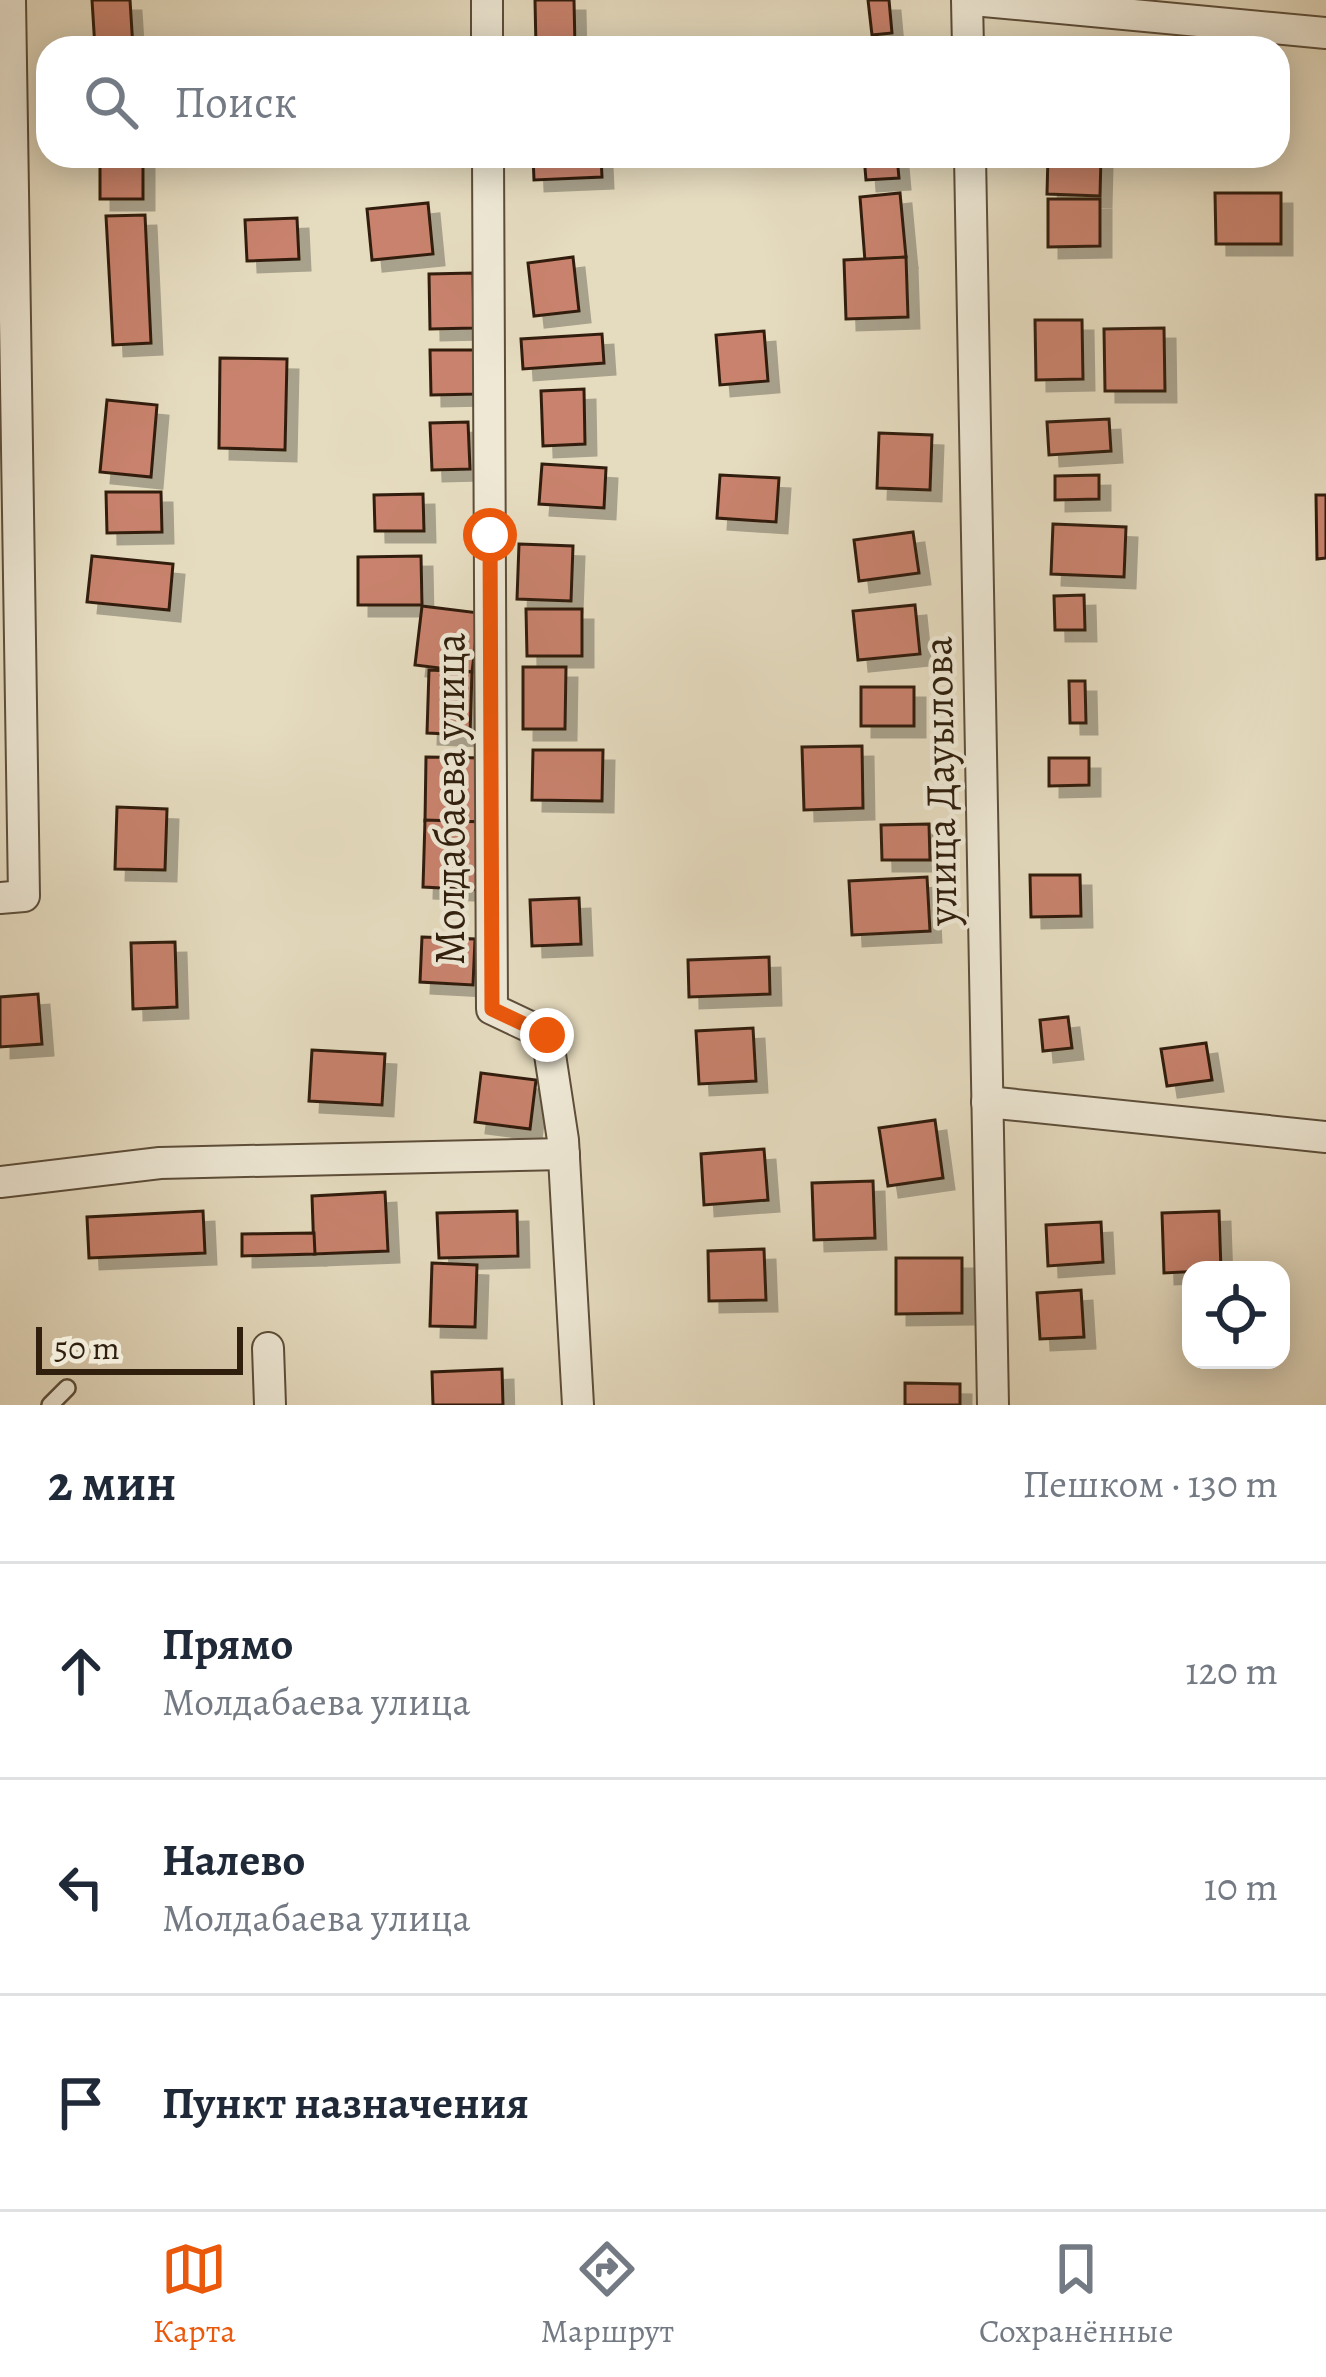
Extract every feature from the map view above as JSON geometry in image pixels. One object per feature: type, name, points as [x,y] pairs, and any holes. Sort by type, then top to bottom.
[{"type":"street","points":[[10,0],[12,897]]},
{"type":"street","points":[[487,0],[487,36]]},
{"type":"street","points":[[968,36],[970,0],[1326,33]]},
{"type":"street","name":"Молдабаева улица","points":[[488,168],[492,1009],[547,1035],[564,1154],[578,1405]]},
{"type":"street","name":"улица Дауылова","points":[[970,168],[993,1405]]},
{"type":"street","points":[[987,1102],[1326,1137]]},
{"type":"street","points":[[0,1182],[160,1163],[564,1154]]},
{"type":"street","points":[[268,1348],[270,1405]]},
{"type":"lane","points":[[50,1405],[67,1388]]},
{"type":"building","points":[[92,0],[130,0],[132,36],[94,36]]},
{"type":"building","points":[[535,0],[574,0],[575,36],[536,36]]},
{"type":"building","points":[[868,0],[889,0],[892,33],[872,35]]},
{"type":"building","points":[[100,168],[143,168],[143,199],[100,199]]},
{"type":"building","points":[[534,168],[602,168],[602,177],[534,180]]},
{"type":"building","points":[[865,168],[898,168],[899,178],[866,180]]},
{"type":"building","points":[[1048,168],[1101,168],[1100,196],[1047,194]]},
{"type":"building","points":[[900,193],[906,257],[865,261],[860,197]]},
{"type":"building","points":[[1215,193],[1281,193],[1281,244],[1216,244]]},
{"type":"building","points":[[1048,199],[1100,199],[1100,246],[1048,247]]},
{"type":"building","points":[[428,203],[433,254],[372,260],[367,209]]},
{"type":"building","points":[[145,215],[151,343],[113,345],[106,216]]},
{"type":"building","points":[[297,218],[299,259],[247,261],[245,220]]},
{"type":"building","points":[[573,257],[579,311],[534,316],[528,263]]},
{"type":"building","points":[[906,257],[908,317],[846,319],[844,260]]},
{"type":"building","points":[[473,273],[474,328],[430,329],[429,274]]},
{"type":"building","points":[[1035,320],[1082,320],[1083,379],[1036,380]]},
{"type":"building","points":[[1164,328],[1165,391],[1105,391],[1104,329]]},
{"type":"building","points":[[764,331],[768,381],[720,385],[716,335]]},
{"type":"building","points":[[602,334],[604,363],[523,369],[521,339]]},
{"type":"building","points":[[430,350],[477,350],[478,394],[431,395]]},
{"type":"building","points":[[220,358],[287,359],[285,450],[219,448]]},
{"type":"building","points":[[584,389],[585,444],[543,446],[541,391]]},
{"type":"building","points":[[107,400],[157,405],[151,477],[100,472]]},
{"type":"building","points":[[1109,419],[1111,451],[1049,455],[1047,422]]},
{"type":"building","points":[[468,422],[470,469],[432,470],[430,423]]},
{"type":"building","points":[[879,433],[932,435],[930,490],[877,488]]},
{"type":"building","points":[[542,464],[606,468],[604,508],[539,504]]},
{"type":"building","points":[[720,475],[779,478],[776,522],[717,518]]},
{"type":"building","points":[[1099,475],[1099,499],[1055,500],[1055,476]]},
{"type":"building","points":[[106,492],[161,492],[162,532],[107,533]]},
{"type":"building","points":[[423,494],[424,531],[375,531],[374,495]]},
{"type":"building","points":[[1316,495],[1326,495],[1326,558],[1317,559]]},
{"type":"building","points":[[1053,524],[1126,527],[1124,577],[1051,574]]},
{"type":"building","points":[[913,532],[919,573],[859,581],[854,540]]},
{"type":"building","points":[[519,544],[573,546],[571,601],[517,599]]},
{"type":"building","points":[[92,556],[173,564],[169,610],[87,602]]},
{"type":"building","points":[[421,556],[422,605],[358,605],[358,557]]},
{"type":"building","points":[[1084,595],[1085,630],[1055,630],[1054,596]]},
{"type":"building","points":[[915,605],[920,654],[858,660],[853,611]]},
{"type":"building","points":[[422,606],[479,613],[472,672],[415,665]]},
{"type":"building","points":[[526,609],[582,609],[582,656],[527,656]]},
{"type":"building","points":[[523,667],[566,667],[565,729],[523,729]]},
{"type":"building","points":[[429,670],[472,672],[470,735],[427,733]]},
{"type":"building","points":[[1069,681],[1085,681],[1086,723],[1070,723]]},
{"type":"building","points":[[861,687],[914,687],[914,726],[861,726]]},
{"type":"building","points":[[862,746],[863,808],[804,810],[802,747]]},
{"type":"building","points":[[533,750],[603,750],[602,801],[532,800]]},
{"type":"building","points":[[426,757],[485,758],[484,822],[425,821]]},
{"type":"building","points":[[1049,758],[1089,758],[1089,785],[1049,786]]},
{"type":"building","points":[[117,807],[167,809],[165,870],[115,869]]},
{"type":"building","points":[[425,820],[484,822],[481,890],[423,887]]},
{"type":"building","points":[[929,824],[930,860],[882,860],[881,825]]},
{"type":"building","points":[[1030,875],[1080,875],[1081,916],[1031,917]]},
{"type":"building","points":[[927,877],[930,931],[852,935],[849,881]]},
{"type":"building","points":[[579,898],[581,944],[532,946],[530,900]]},
{"type":"building","points":[[422,937],[475,939],[473,985],[420,982]]},
{"type":"building","points":[[175,942],[177,1007],[133,1009],[131,943]]},
{"type":"building","points":[[769,957],[770,994],[689,997],[688,960]]},
{"type":"building","points":[[38,994],[42,1044],[0,1047],[0,997]]},
{"type":"building","points":[[1068,1017],[1072,1048],[1043,1051],[1040,1020]]},
{"type":"building","points":[[753,1028],[756,1081],[699,1084],[696,1031]]},
{"type":"building","points":[[1206,1043],[1212,1080],[1167,1086],[1161,1049]]},
{"type":"building","points":[[312,1050],[385,1054],[382,1105],[309,1101]]},
{"type":"building","points":[[481,1073],[536,1080],[530,1129],[475,1122]]},
{"type":"building","points":[[935,1120],[943,1178],[888,1186],[879,1128]]},
{"type":"building","points":[[764,1149],[768,1200],[704,1205],[701,1154]]},
{"type":"building","points":[[873,1181],[875,1238],[814,1240],[812,1183]]},
{"type":"building","points":[[385,1192],[388,1251],[314,1254],[312,1196]]},
{"type":"building","points":[[203,1211],[205,1253],[89,1258],[87,1217]]},
{"type":"building","points":[[517,1211],[518,1256],[439,1258],[437,1213]]},
{"type":"building","points":[[1219,1211],[1221,1261],[1182,1261],[1182,1272],[1164,1273],[1162,1213]]},
{"type":"building","points":[[1101,1222],[1103,1262],[1048,1266],[1046,1225]]},
{"type":"building","points":[[314,1233],[315,1254],[242,1256],[242,1234]]},
{"type":"building","points":[[764,1249],[766,1300],[709,1301],[708,1251]]},
{"type":"building","points":[[896,1258],[962,1258],[962,1313],[896,1314]]},
{"type":"building","points":[[432,1263],[477,1265],[475,1327],[430,1326]]},
{"type":"building","points":[[1081,1290],[1084,1337],[1040,1339],[1037,1293]]},
{"type":"building","points":[[502,1369],[503,1405],[433,1405],[432,1372]]},
{"type":"building","points":[[905,1383],[960,1384],[960,1405],[905,1405]]},
{"type":"route","points":[[490,535],[492,1009],[547,1035]]}]
